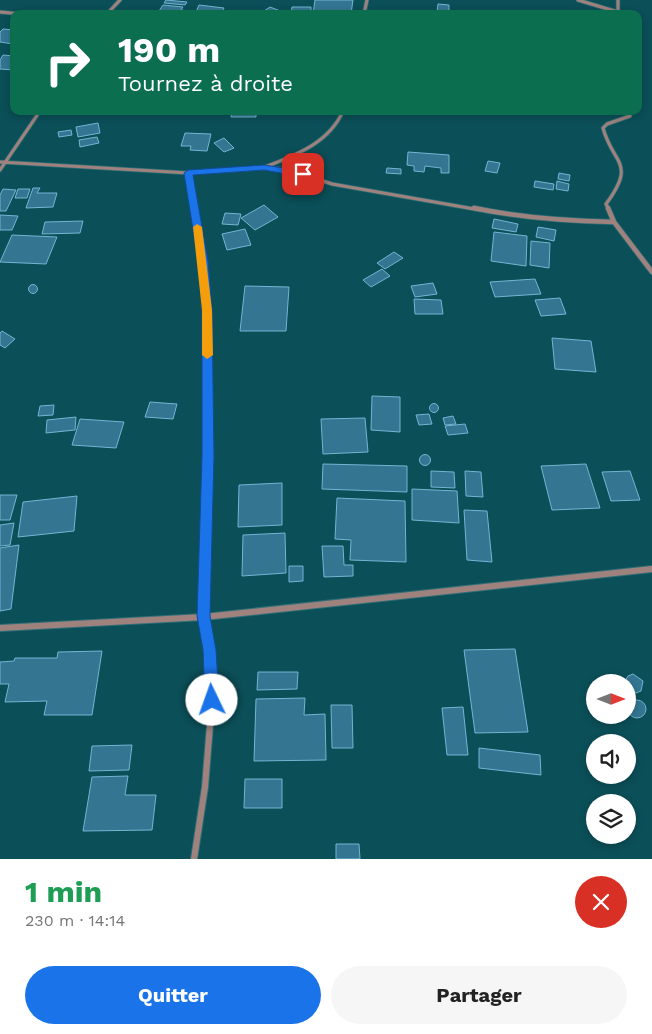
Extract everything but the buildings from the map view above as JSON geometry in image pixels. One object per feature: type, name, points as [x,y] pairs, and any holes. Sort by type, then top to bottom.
[{"type":"street","points":[[111,10],[120,0]]},
{"type":"street","points":[[578,0],[609,10]]},
{"type":"street","points":[[0,170],[37,115]]},
{"type":"street","points":[[264,168],[323,138],[335,129],[340,115]]},
{"type":"street","points":[[630,115],[607,124],[603,128],[607,143],[617,154],[620,162],[620,184],[606,204],[614,222],[652,272]]},
{"type":"street","points":[[0,162],[188,173],[264,168],[286,170],[332,184],[454,204],[505,215],[556,221],[614,222]]},
{"type":"street","points":[[188,173],[203,261],[207,310],[208,456],[204,616],[209,650],[212,700],[205,787],[194,859]]},
{"type":"street","points":[[0,628],[204,616],[652,569]]},
{"type":"slow traffic","points":[[197,227],[203,261],[207,310],[207,355]]},
{"type":"route","points":[[212,700],[209,650],[204,616],[208,456],[207,310],[203,261],[188,173],[264,168],[303,174]]}]
